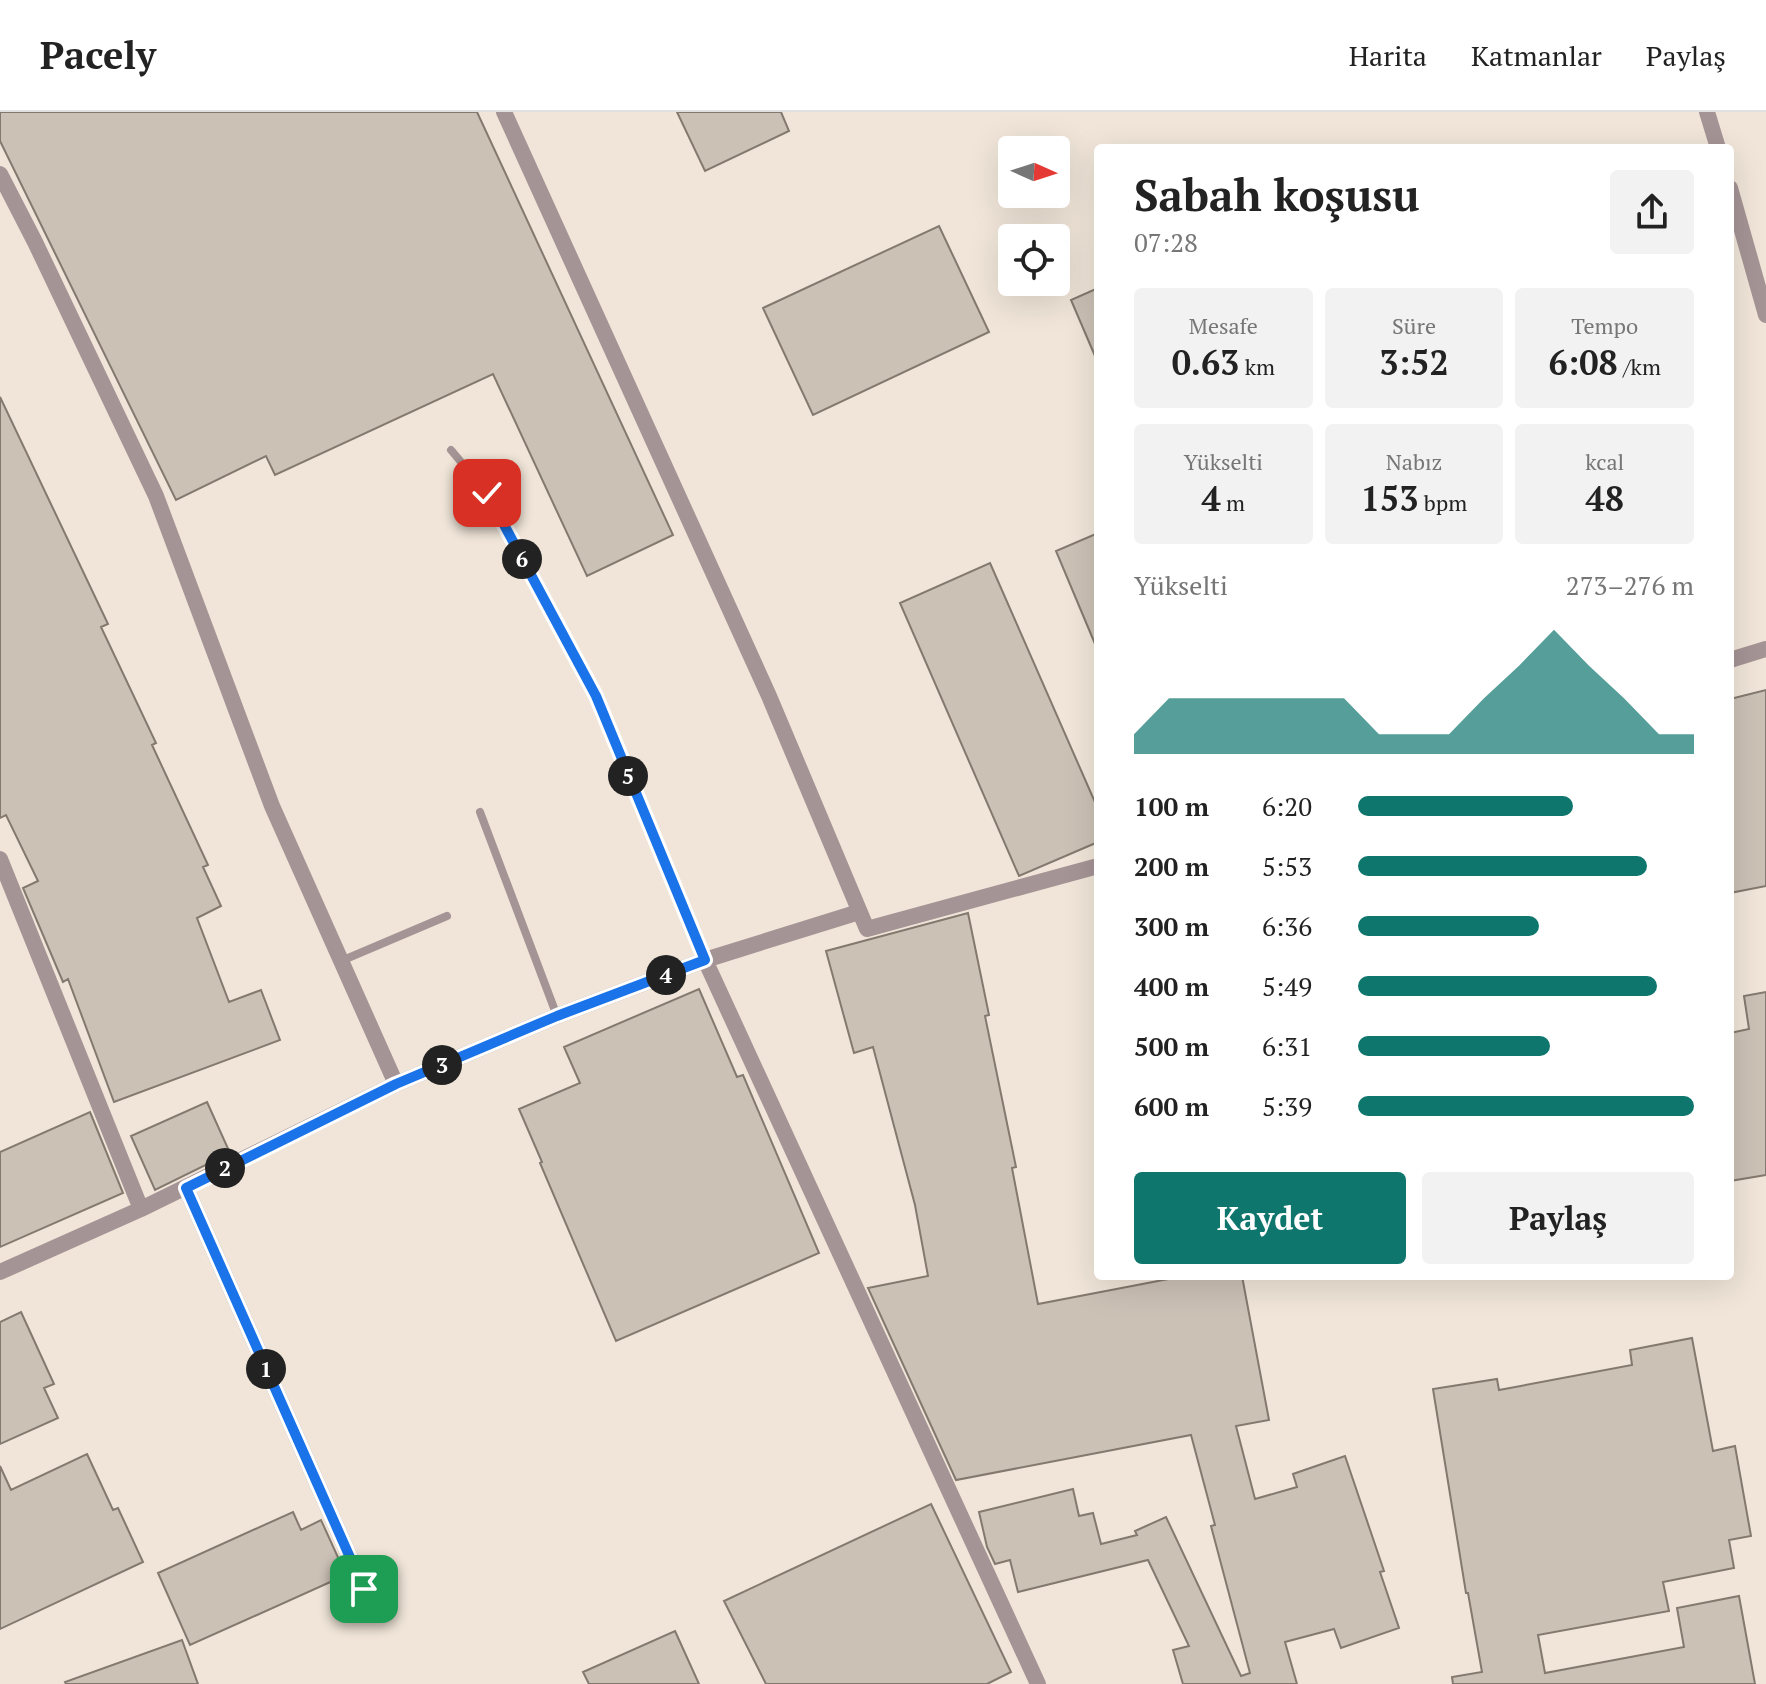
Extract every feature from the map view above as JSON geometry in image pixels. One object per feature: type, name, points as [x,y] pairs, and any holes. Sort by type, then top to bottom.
[{"type":"street","points":[[504,112],[769,696],[867,929],[1094,867]]},
{"type":"street","points":[[1707,112],[1717,144]]},
{"type":"street","points":[[0,174],[156,496],[272,806],[396,1084]]},
{"type":"street","points":[[1734,202],[1766,315]]},
{"type":"street","points":[[1734,659],[1766,649]]},
{"type":"street","points":[[0,859],[141,1209]]},
{"type":"street","points":[[0,1272],[186,1188],[396,1084],[557,1016],[705,960],[859,912]]},
{"type":"street","points":[[705,960],[1038,1684]]},
{"type":"street","points":[[186,1188],[364,1589]]},
{"type":"lane","points":[[451,450],[487,493],[596,696],[705,960]]},
{"type":"lane","points":[[480,812],[557,1016]]},
{"type":"lane","points":[[341,961],[447,916]]},
{"type":"building","points":[[0,112],[477,112],[673,535],[587,576],[493,374],[275,475],[266,456],[176,500],[0,141]]},
{"type":"building","points":[[677,112],[781,112],[789,131],[705,171]]},
{"type":"building","points":[[939,226],[989,332],[813,415],[763,308]]},
{"type":"building","points":[[1094,290],[1094,354],[1071,300]]},
{"type":"building","points":[[0,397],[108,624],[101,627],[156,743],[152,745],[208,865],[203,867],[221,906],[197,918],[229,1002],[261,990],[280,1040],[114,1102],[68,979],[63,982],[23,888],[38,881],[6,815],[0,818]]},
{"type":"building","points":[[1094,535],[1094,641],[1056,551]]},
{"type":"building","points":[[990,563],[1094,800],[1094,844],[1019,876],[900,603]]},
{"type":"building","points":[[1766,690],[1766,886],[1734,892],[1734,698]]},
{"type":"building","points":[[968,913],[989,1015],[985,1016],[1016,1167],[1012,1168],[1038,1304],[1163,1280],[1243,1280],[1269,1420],[1236,1426],[1255,1499],[1297,1487],[1293,1474],[1345,1456],[1384,1571],[1380,1572],[1399,1628],[1341,1648],[1334,1629],[1285,1642],[1297,1684],[1183,1684],[1173,1650],[1189,1646],[1148,1560],[1018,1592],[1010,1560],[995,1564],[987,1547],[979,1512],[1073,1489],[1079,1516],[1093,1513],[1101,1544],[1137,1535],[1135,1531],[1166,1517],[1241,1676],[1250,1673],[1211,1526],[1215,1525],[1191,1435],[956,1480],[868,1288],[928,1276],[915,1205],[873,1047],[854,1053],[826,951]]},
{"type":"building","points":[[699,989],[737,1077],[743,1075],[819,1253],[616,1341],[519,1109],[580,1083],[564,1047]]},
{"type":"building","points":[[1766,992],[1766,1175],[1734,1180],[1734,1032],[1749,1029],[1744,996]]},
{"type":"building","points":[[207,1102],[230,1153],[155,1190],[131,1136]]},
{"type":"building","points":[[90,1112],[123,1193],[0,1247],[0,1152]]},
{"type":"building","points":[[21,1312],[54,1384],[44,1388],[58,1418],[0,1444],[0,1322]]},
{"type":"building","points":[[1692,1338],[1713,1451],[1735,1446],[1751,1536],[1729,1540],[1734,1568],[1663,1582],[1669,1611],[1538,1635],[1545,1673],[1684,1647],[1677,1608],[1739,1596],[1755,1684],[1453,1684],[1452,1677],[1482,1672],[1433,1389],[1497,1379],[1499,1390],[1632,1365],[1630,1350]]},
{"type":"building","points":[[87,1454],[113,1510],[118,1508],[143,1562],[0,1629],[0,1466],[11,1490]]},
{"type":"building","points":[[931,1504],[1011,1672],[987,1684],[766,1684],[724,1601]]},
{"type":"building","points":[[293,1512],[301,1530],[321,1520],[346,1575],[190,1645],[158,1573]]},
{"type":"building","points":[[675,1631],[699,1684],[589,1684],[583,1672]]},
{"type":"building","points":[[182,1640],[198,1684],[65,1682]]},
{"type":"route","points":[[364,1589],[186,1188],[396,1084],[557,1016],[705,960],[596,696],[487,493]]}]
